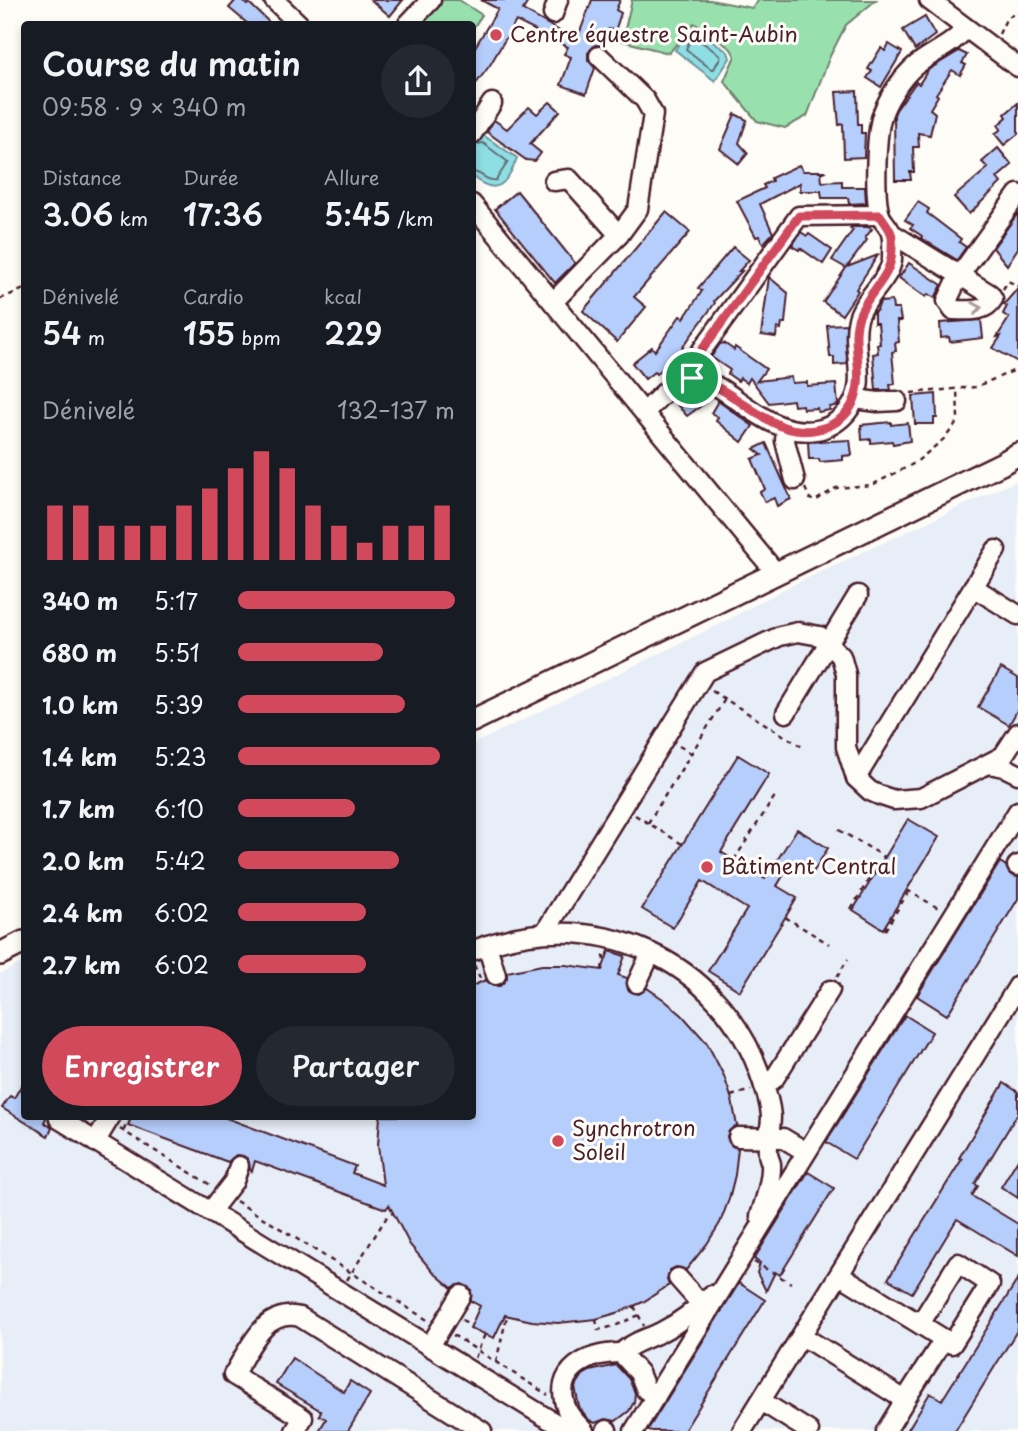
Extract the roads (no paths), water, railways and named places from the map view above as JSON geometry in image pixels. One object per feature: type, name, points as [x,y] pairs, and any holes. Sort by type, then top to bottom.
[{"type":"main road","points":[[476,720],[1012,459]]},
{"type":"main road","points":[[0,954],[21,944]]},
{"type":"street","points":[[274,0],[296,21]]},
{"type":"street","points":[[411,21],[430,0]]},
{"type":"street","points":[[929,0],[1018,67]]},
{"type":"street","points":[[966,28],[958,39],[914,67],[886,106],[881,119],[878,148],[877,192],[880,215],[891,233],[959,276],[1018,194]]},
{"type":"street","points":[[553,302],[619,235],[638,209],[653,114],[645,100],[599,56]]},
{"type":"street","points":[[476,128],[492,103]]},
{"type":"street","points":[[554,181],[569,179],[619,235]]},
{"type":"street","points":[[476,209],[776,573]]},
{"type":"street","points":[[692,378],[694,361],[799,216],[880,215]]},
{"type":"street","points":[[645,412],[673,386],[692,378],[706,381],[786,429],[804,432],[820,430],[838,422],[849,411],[855,399],[860,381],[856,328],[858,316],[892,264],[891,233]]},
{"type":"street","points":[[855,399],[897,401]]},
{"type":"street","points":[[786,429],[785,441],[795,480]]},
{"type":"street","points":[[856,778],[996,550]]},
{"type":"street","points":[[973,587],[1018,615]]},
{"type":"street","points":[[786,713],[858,595]]},
{"type":"street","points":[[545,932],[705,672],[780,636],[807,632],[820,636],[841,656],[846,674],[846,747],[856,778],[870,791],[894,800],[921,798],[1003,756],[1018,733]]},
{"type":"street","points":[[989,764],[1018,774]]},
{"type":"street","points":[[581,1431],[566,1408],[564,1388],[568,1377],[584,1359],[594,1355],[621,1353],[680,1321],[728,1276],[1015,823]]},
{"type":"street","points":[[489,978],[480,948],[528,934],[545,932],[572,932],[618,940],[651,953],[686,974],[725,1010],[747,1042],[764,1086],[771,1117],[768,1154],[771,1164],[764,1204],[756,1228],[634,1431]]},
{"type":"street","points":[[637,983],[651,953]]},
{"type":"street","points":[[742,1431],[1018,986]]},
{"type":"street","points":[[764,1086],[774,1079],[830,990]]},
{"type":"street","points":[[61,1120],[467,1370],[581,1431]]},
{"type":"street","points":[[95,1142],[108,1120]]},
{"type":"street","points":[[737,1137],[783,1138],[806,1152]]},
{"type":"street","points":[[771,1164],[783,1172],[794,1171]]},
{"type":"street","points":[[210,1212],[234,1181],[239,1166]]},
{"type":"street","points":[[840,1275],[944,1339],[953,1344],[990,1284],[958,1263],[920,1324]]},
{"type":"street","points":[[678,1278],[701,1304]]},
{"type":"street","points":[[430,1346],[461,1295]]},
{"type":"street","points":[[295,1431],[303,1418],[233,1375],[263,1328],[282,1315],[300,1317],[482,1431]]},
{"type":"street","points":[[802,1336],[905,1400]]},
{"type":"street","points":[[886,1431],[944,1339]]},
{"type":"street","points":[[621,1353],[639,1373],[646,1390],[656,1396]]},
{"type":"street","points":[[761,1401],[809,1431]]},
{"type":"water","points":[[693,27],[728,52],[730,58],[715,81],[675,50],[688,29]]},
{"type":"water","points":[[480,133],[517,158],[509,175],[500,185],[489,186],[476,179],[476,136]]},
{"type":"place","name":"Centre équestre Saint-Aubin","points":[[496,35]]},
{"type":"place","name":"Bâtiment Central","points":[[707,867]]},
{"type":"place","name":"Synchrotron Soleil","points":[[558,1141]]}]
